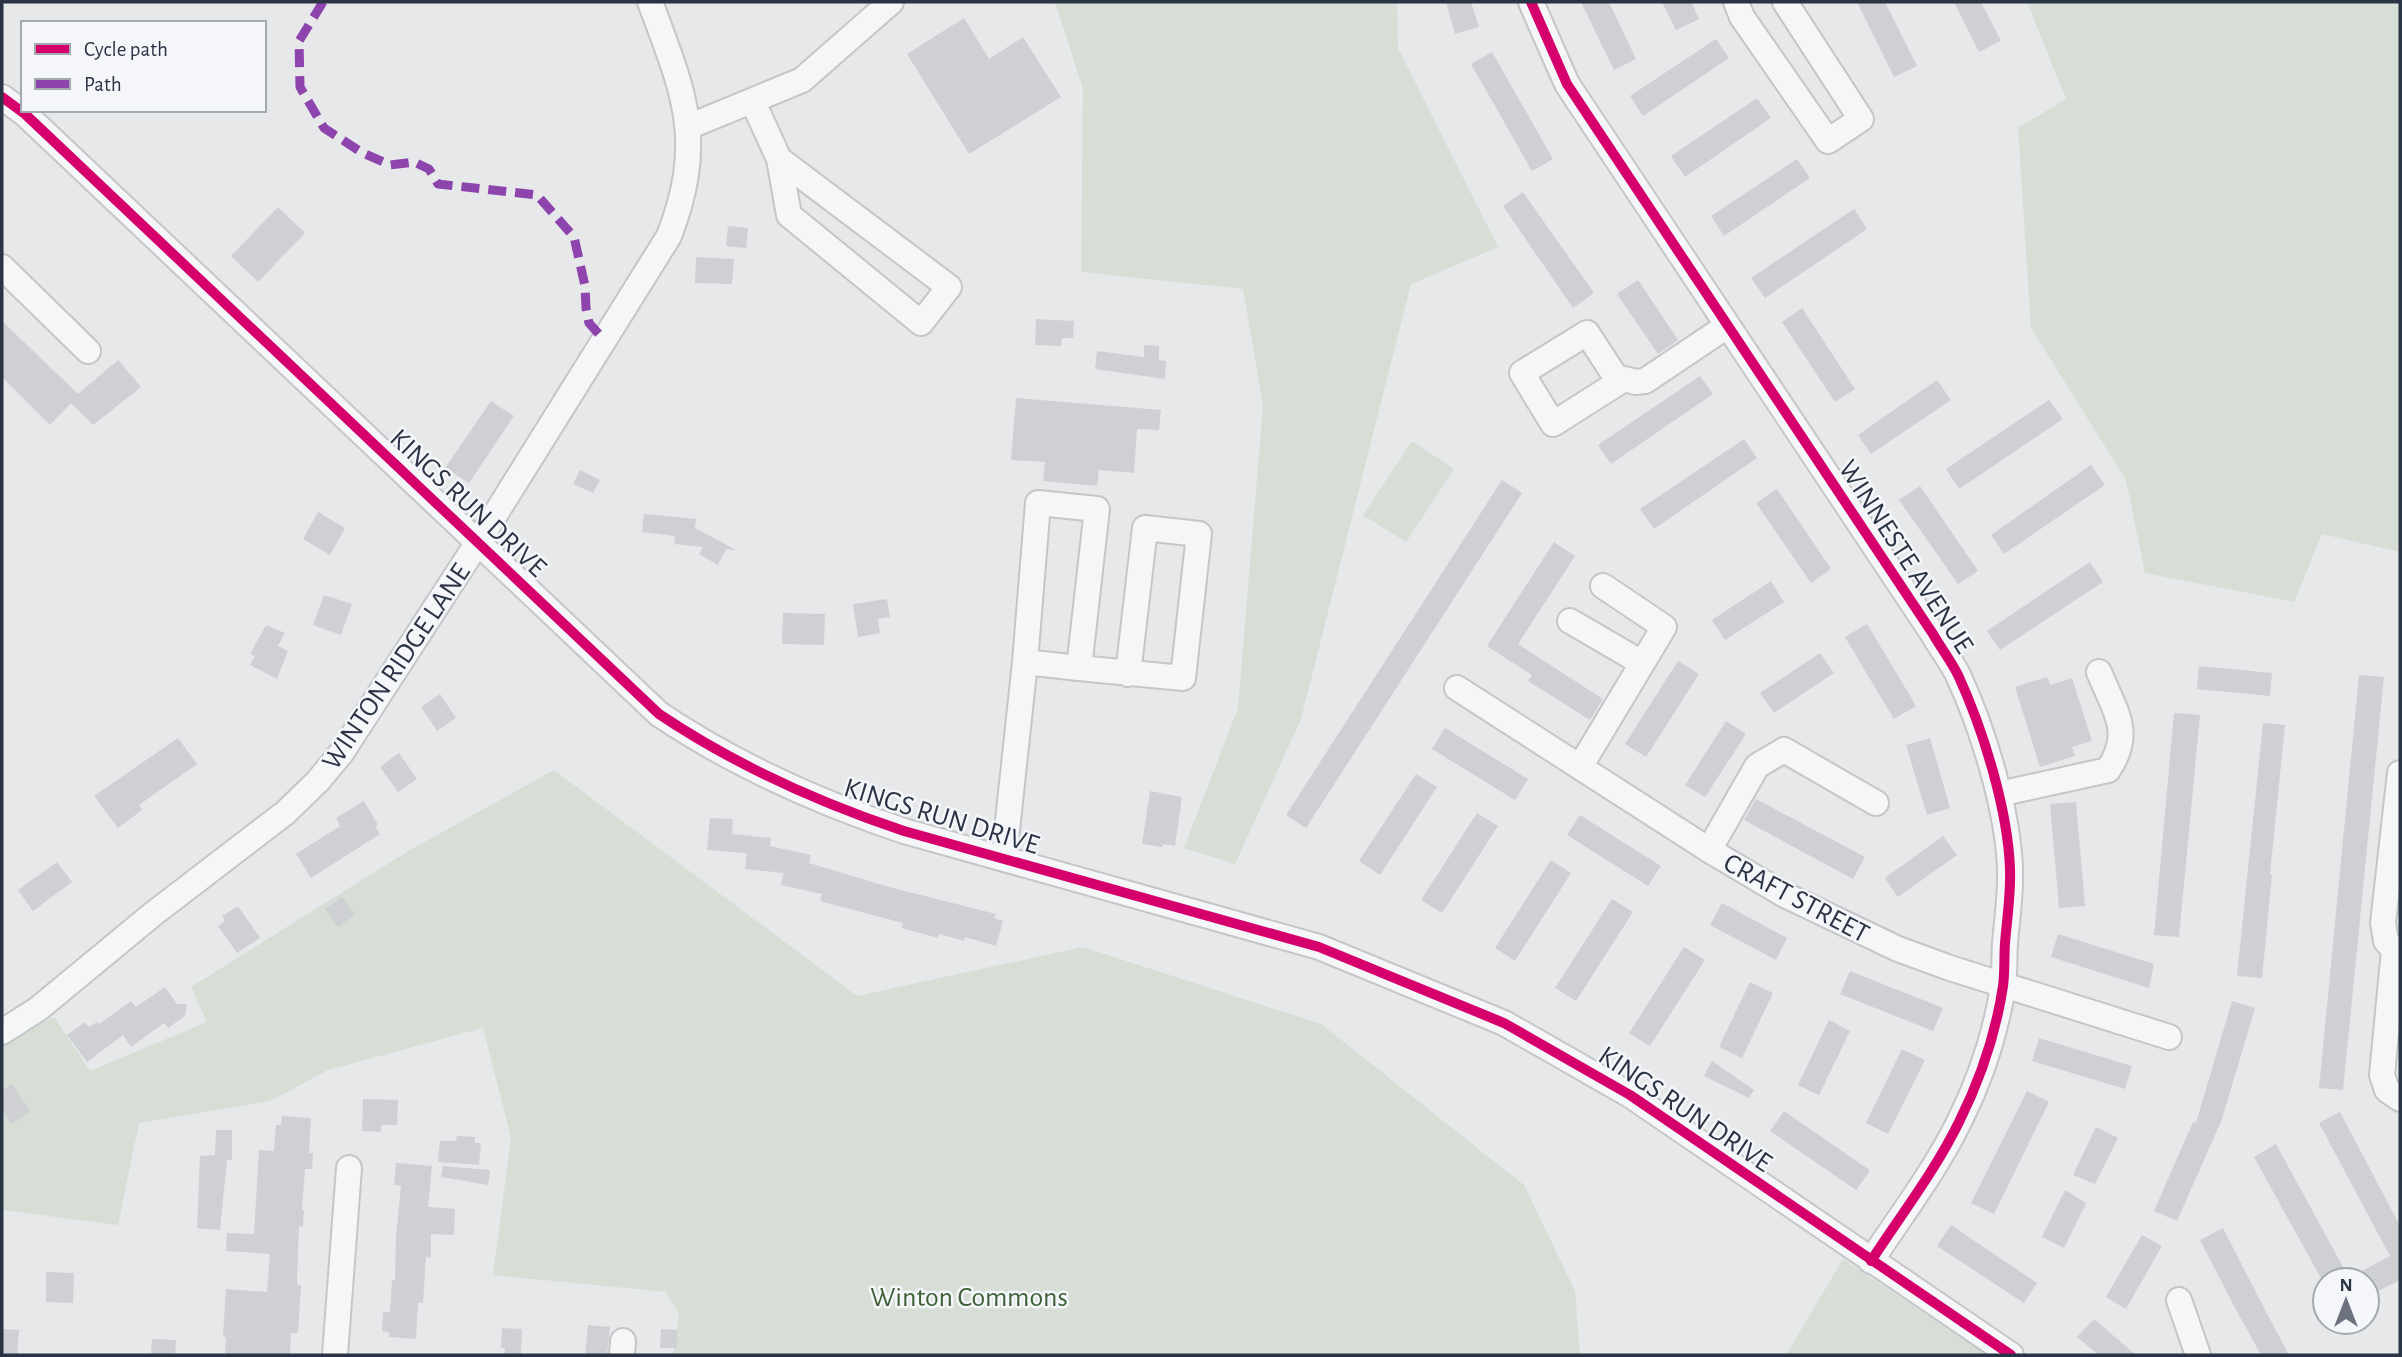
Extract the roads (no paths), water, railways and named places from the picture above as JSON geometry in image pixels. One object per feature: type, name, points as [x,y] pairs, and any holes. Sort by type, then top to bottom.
[{"type":"street","name":"WINTON RIDGE LANE","points":[[2,1032],[38,1009],[153,914],[285,813],[318,781],[342,752],[478,542],[669,236],[686,183],[688,127],[680,81],[650,2]]},
{"type":"street","points":[[688,127],[802,80],[891,2]]},
{"type":"street","name":"WINNESTE AVENUE","points":[[1531,2],[1567,84],[1957,674],[1999,794],[2006,823],[2010,868],[2003,985],[1992,1038],[1978,1081],[1959,1122],[1937,1162],[1871,1261]]},
{"type":"street","points":[[1737,2],[1742,18],[1828,141],[1861,119],[1785,2]]},
{"type":"street","name":"KINGS RUN DRIVE","points":[[2,97],[21,111]]},
{"type":"street","points":[[752,102],[779,159],[789,215],[921,323],[949,287],[779,159]]},
{"type":"street","name":"KINGS RUN DRIVE","points":[[22,112],[659,713],[674,724],[737,761],[844,811],[904,831],[1319,947],[1504,1023],[1630,1095],[2011,1355]]},
{"type":"street","points":[[2,267],[88,351]]},
{"type":"street","points":[[1619,382],[1624,379],[1644,381],[1727,326]]},
{"type":"street","points":[[1004,858],[1025,662],[1038,503],[1097,509],[1079,668]]},
{"type":"street","points":[[1025,662],[1128,674],[1183,678],[1199,534],[1145,528],[1128,674]]},
{"type":"street","points":[[1580,767],[1664,628],[1603,586]]},
{"type":"street","points":[[1570,621],[1643,663]]},
{"type":"street","points":[[1999,794],[2108,770],[2119,751],[2122,729],[2099,672]]},
{"type":"street","name":"CRAFT STREET","points":[[1457,688],[1709,850],[1783,894],[1898,949],[2169,1037]]},
{"type":"street","points":[[1709,850],[1757,766],[1784,750],[1876,803]]},
{"type":"street","points":[[2400,774],[2383,923],[2386,941],[2397,950],[2382,1074],[2387,1090],[2400,1099]]},
{"type":"street","points":[[335,1355],[349,1168]]},
{"type":"street","points":[[2179,1300],[2198,1355]]},
{"type":"park label","name":"Winton Commons","points":[[969,1296]]}]
